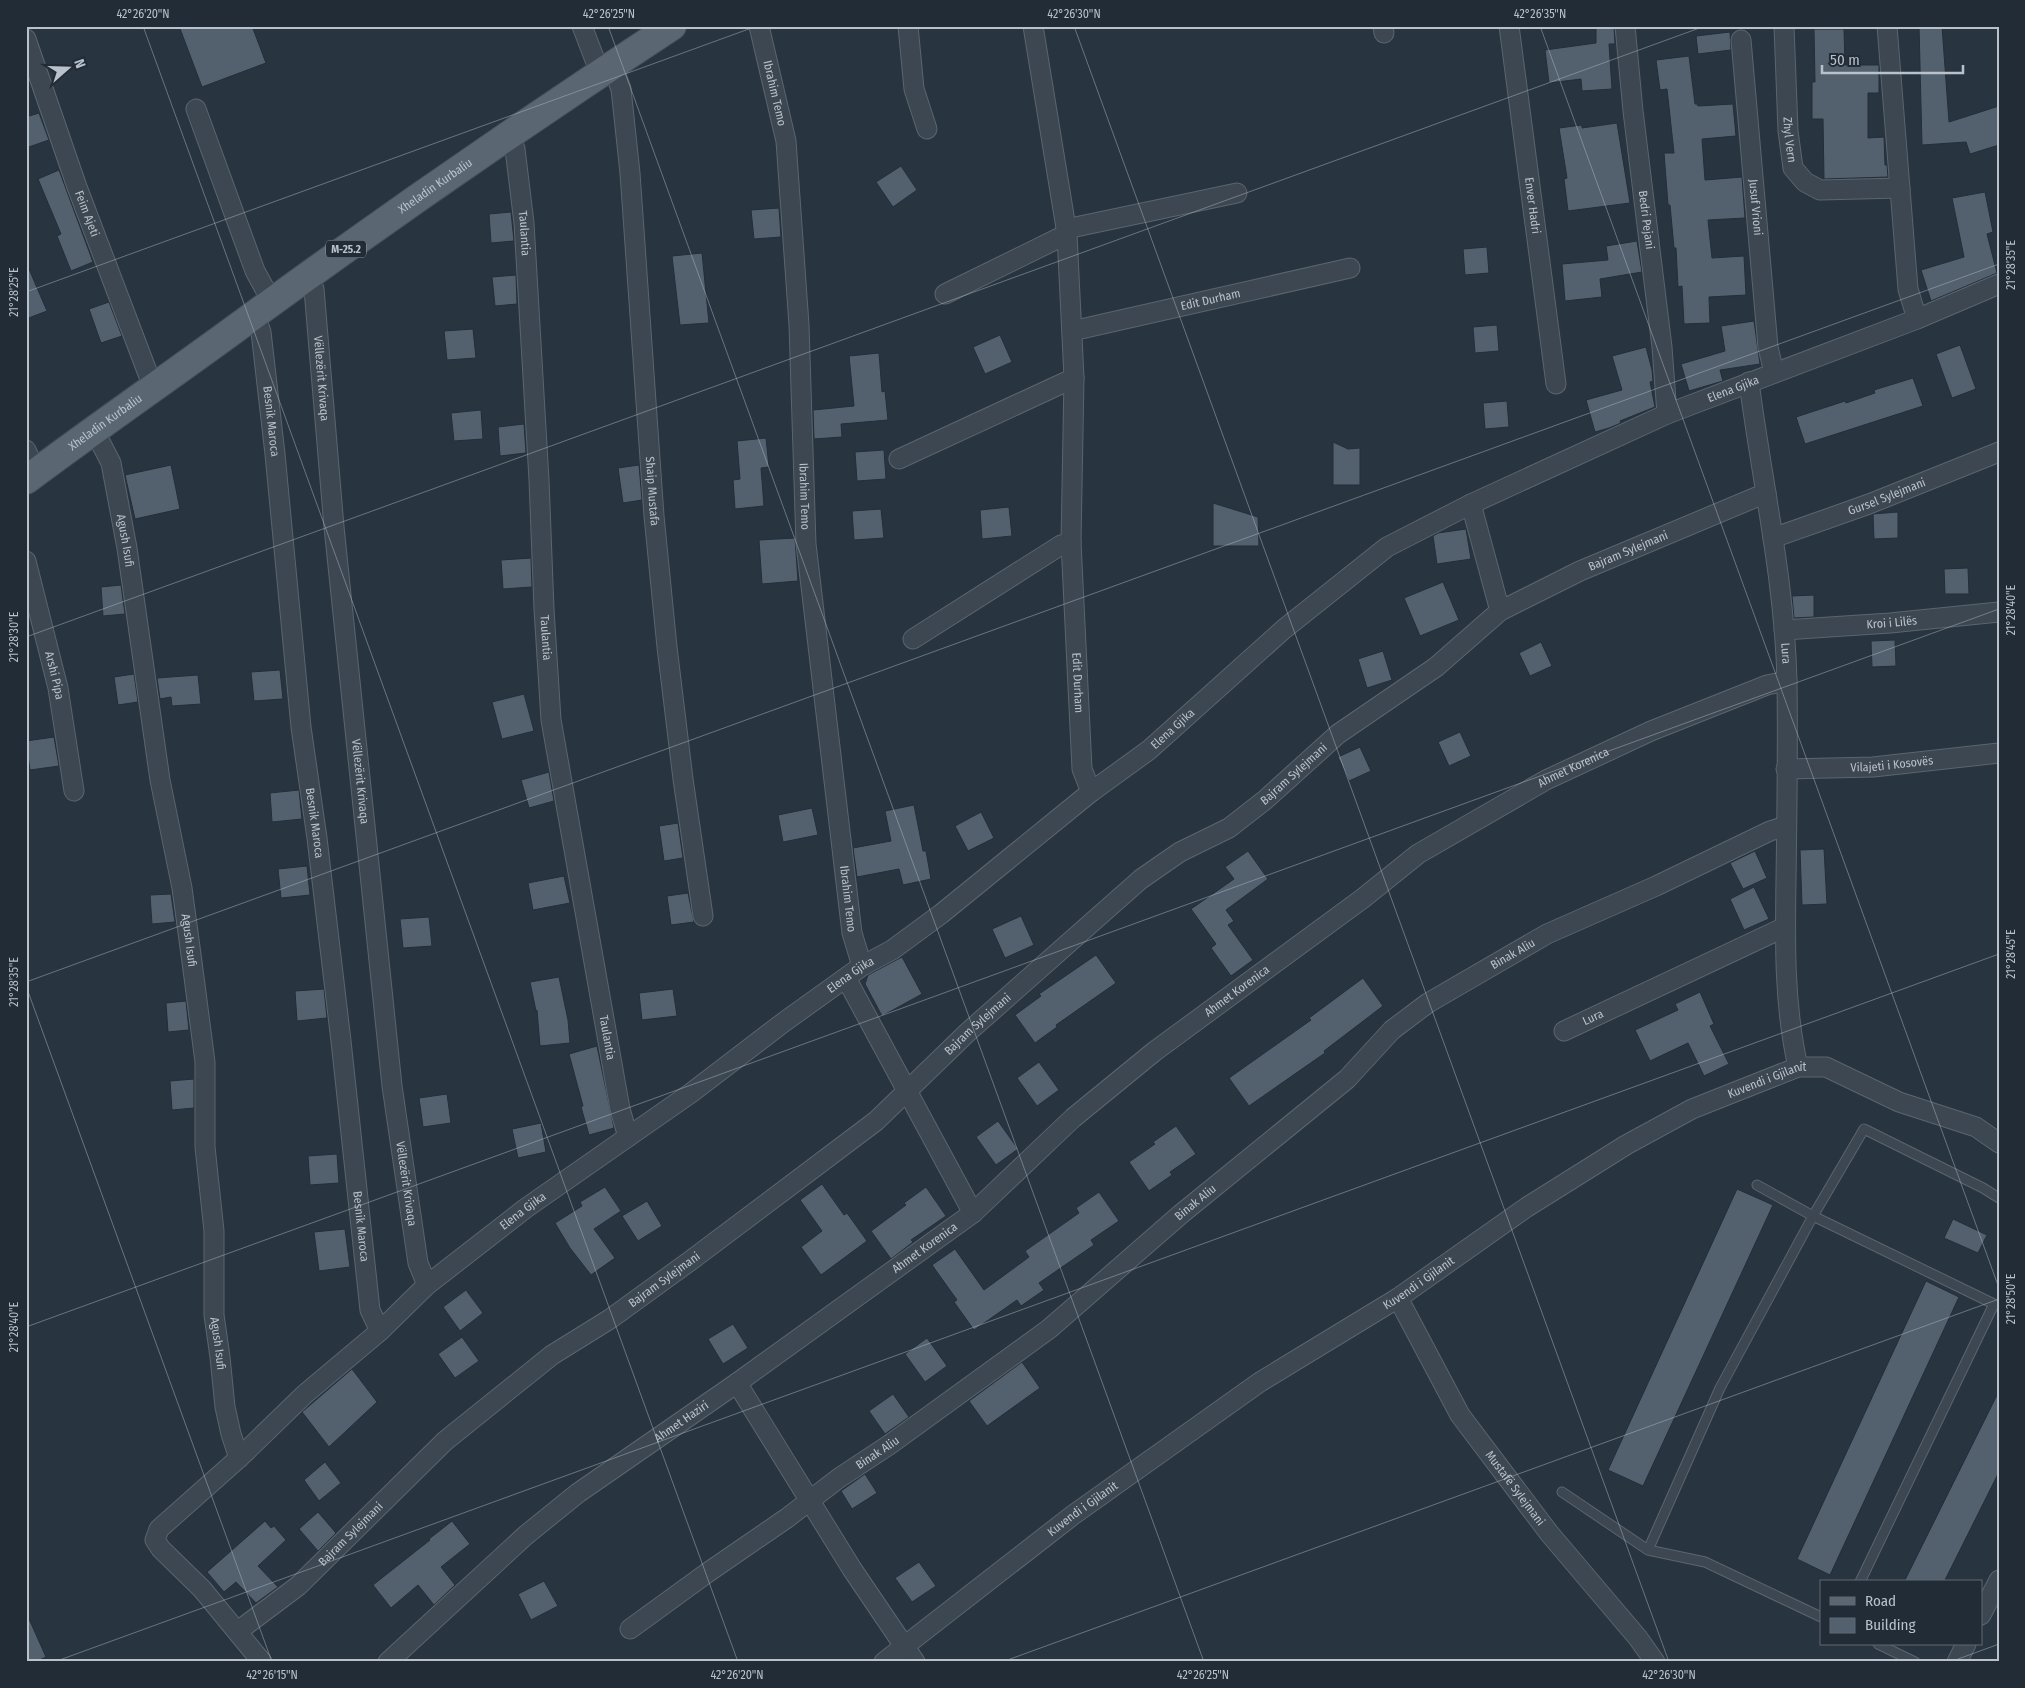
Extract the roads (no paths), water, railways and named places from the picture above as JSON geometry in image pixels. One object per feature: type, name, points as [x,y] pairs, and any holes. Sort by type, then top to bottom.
[{"type":"main road","name":"Xheladin Kurbaliu","points":[[29,468],[94,430],[412,201],[672,26]]},
{"type":"street","points":[[582,26],[606,69]]},
{"type":"street","name":"Ibrahim Temo","points":[[759,26],[786,141],[799,325],[806,544],[850,923],[862,966]]},
{"type":"street","points":[[908,26],[914,90],[927,129]]},
{"type":"street","name":"Edit Durham","points":[[1033,26],[1067,232],[1074,378],[1071,542],[1082,770],[1091,792]]},
{"type":"street","name":"Enver Hadri","points":[[1509,26],[1556,384]]},
{"type":"street","name":"Bedri Pejani","points":[[1625,26],[1633,111],[1662,347],[1667,414]]},
{"type":"street","name":"Zhyl Vern","points":[[1784,26],[1788,131],[1793,168],[1805,182],[1820,190],[1900,188]]},
{"type":"street","points":[[1887,26],[1908,289],[1917,319]]},
{"type":"street","name":"Feim Ajeti","points":[[26,39],[77,187],[153,386]]},
{"type":"street","name":"Jusuf Vrioni","points":[[1741,40],[1768,347],[1774,373]]},
{"type":"street","name":"Shaip Mustafa","points":[[606,69],[621,89],[630,173],[654,516],[683,780],[703,916]]},
{"type":"street","points":[[196,109],[255,271],[263,308]]},
{"type":"street","name":"Taulantia","points":[[509,134],[515,149],[524,223],[551,720],[618,1100],[628,1137]]},
{"type":"street","points":[[945,294],[1067,232],[1237,193]]},
{"type":"street","name":"Edit Durham","points":[[1072,330],[1350,268]]},
{"type":"street","name":"Vëllezërit Krivaqa","points":[[308,276],[314,289],[334,527],[392,1086],[418,1262],[427,1285]]},
{"type":"street","name":"Elena Gjika","points":[[238,1631],[202,1589],[161,1550],[155,1540],[159,1529],[240,1458],[305,1394],[380,1331],[427,1285],[526,1208],[691,1093],[784,1022],[862,966],[892,950],[941,914],[1091,792],[1149,750],[1284,630],[1387,547],[1472,504],[1667,414],[1917,319],[1999,284]]},
{"type":"street","name":"Besnik Maroca","points":[[263,308],[261,332],[275,454],[301,727],[317,838],[370,1310],[380,1331]]},
{"type":"street","points":[[899,459],[1074,378]]},
{"type":"street","name":"Lura","points":[[1749,382],[1773,538],[1784,630],[1787,681],[1785,927],[1787,998],[1798,1067]]},
{"type":"street","name":"Agush Isufi","points":[[94,430],[111,464],[127,548],[160,780],[182,888],[190,944],[205,1062],[205,1147],[214,1231],[214,1315],[225,1407],[231,1434],[240,1458]]},
{"type":"street","name":"Gursel Sylejmani","points":[[1773,538],[1879,500],[1999,452]]},
{"type":"street","name":"Bajram Sylejmani","points":[[238,1631],[298,1586],[446,1441],[552,1355],[610,1319],[757,1212],[814,1166],[876,1120],[968,1032],[1141,879],[1180,852],[1229,828],[1266,800],[1338,734],[1436,667],[1500,610],[1580,571],[1766,493]]},
{"type":"street","points":[[1472,504],[1500,610]]},
{"type":"street","points":[[913,639],[1061,544],[1071,542]]},
{"type":"street","name":"Arshi Pipa","points":[[26,561],[58,688],[74,791]]},
{"type":"street","name":"Kroi i Lilës","points":[[1784,630],[1890,623],[1999,612]]},
{"type":"street","name":"Ahmet Korenica","points":[[737,1383],[973,1213],[1073,1118],[1155,1051],[1340,916],[1418,854],[1546,780],[1651,731],[1767,685],[1787,681]]},
{"type":"street","name":"Vilajeti i Kosovës","points":[[1786,769],[1873,767],[1999,753]]},
{"type":"street","name":"Binak Aliu","points":[[630,1629],[889,1446],[1049,1328],[1195,1202],[1347,1079],[1392,1030],[1428,1003],[1547,934],[1656,886],[1770,831],[1786,826]]},
{"type":"street","name":"Lura","points":[[1564,1031],[1785,927]]},
{"type":"street","points":[[846,978],[973,1213]]},
{"type":"street","name":"Kuvendi i Gjilanit","points":[[884,1662],[910,1654],[1073,1516],[1260,1382],[1398,1298],[1526,1207],[1626,1145],[1692,1109],[1798,1067],[1826,1067],[1899,1102],[1976,1127],[1999,1143]]},
{"type":"street","name":"Mustafë Sylejmani","points":[[1398,1298],[1460,1415],[1549,1533],[1638,1638],[1655,1662]]},
{"type":"street","points":[[737,1383],[852,1569],[910,1654]]},
{"type":"street","name":"Ahmet Haziri","points":[[388,1662],[526,1535],[578,1493],[737,1383]]},
{"type":"street","points":[[1982,1613],[1999,1580]]},
{"type":"street","points":[[238,1631],[262,1662]]},
{"type":"street","points":[[1958,1662],[1965,1646]]},
{"type":"lane","points":[[1648,1550],[1720,1388],[1813,1216],[1864,1129],[1983,1188],[1999,1198]]},
{"type":"lane","points":[[1757,1185],[1813,1216],[1997,1300],[1861,1580]]},
{"type":"lane","points":[[1562,1492],[1648,1550],[1705,1562],[1820,1617]]},
{"type":"lane","points":[[1882,1646],[1915,1662]]}]
